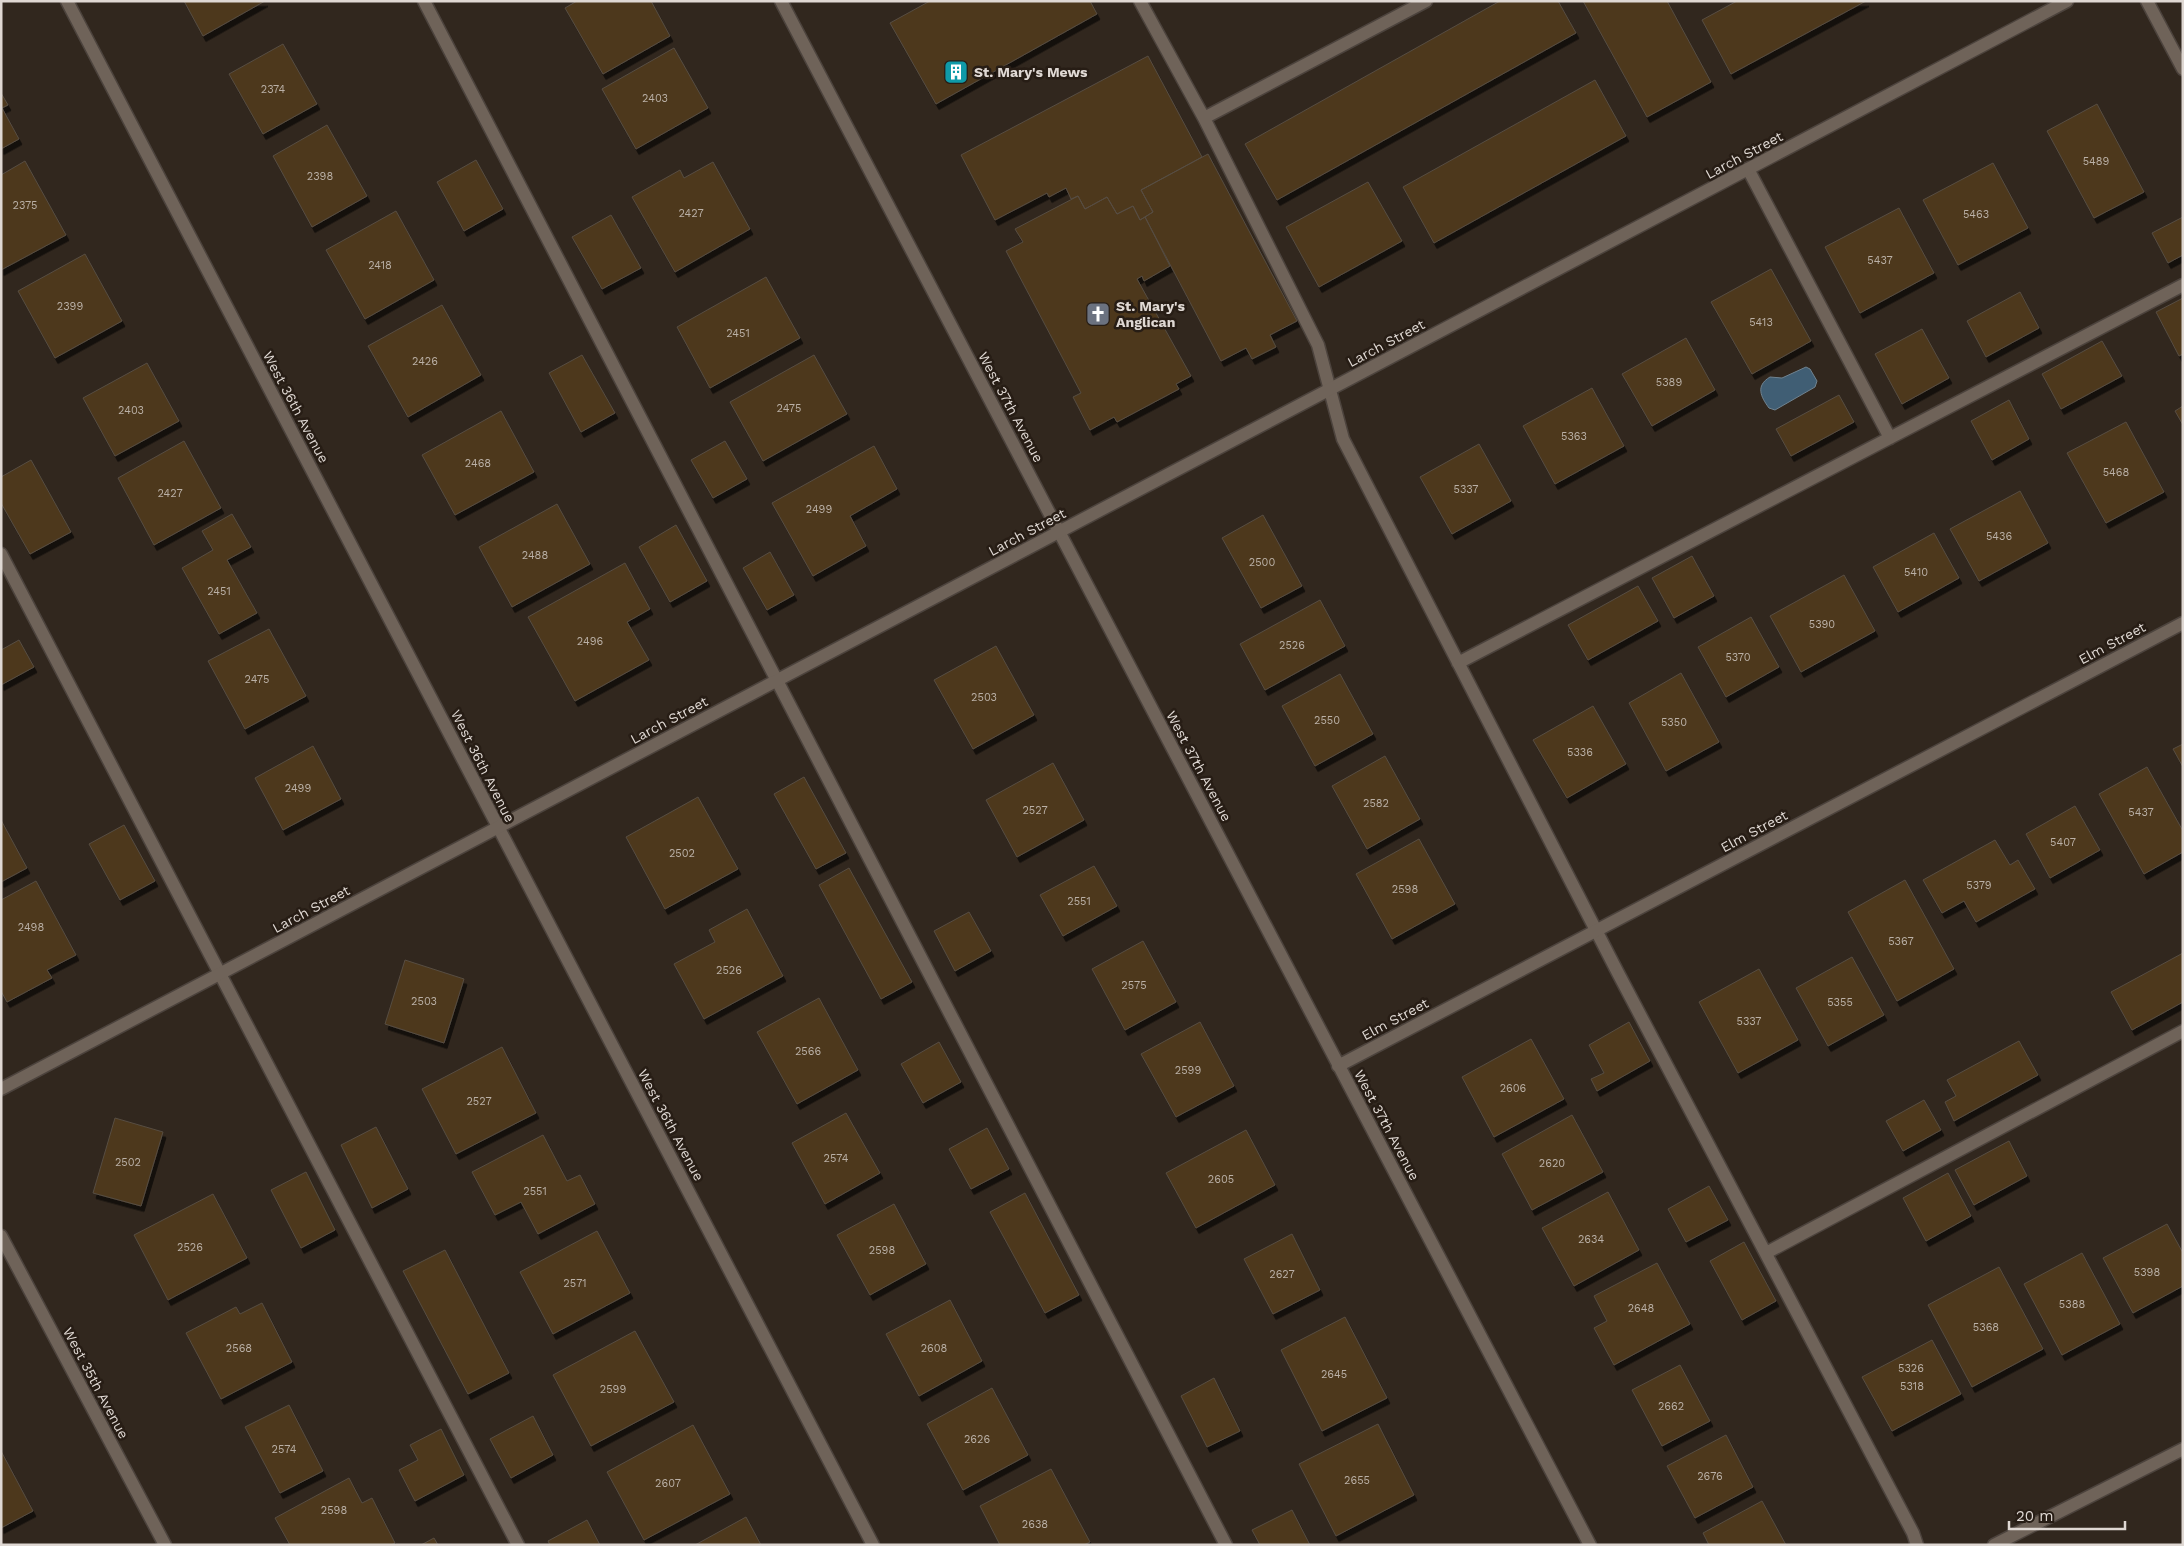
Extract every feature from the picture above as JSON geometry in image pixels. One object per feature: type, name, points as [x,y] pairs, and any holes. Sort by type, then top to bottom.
[{"type":"street","name":"West 36th Avenue","points":[[67,1],[874,1545]]},
{"type":"street","points":[[424,1],[1226,1545]]},
{"type":"street","points":[[1140,1],[1204,118],[1318,345],[1343,439],[1596,931],[1913,1533],[1917,1545]]},
{"type":"street","points":[[1204,118],[1426,1]]},
{"type":"street","name":"Larch Street","points":[[1,1089],[2067,1]]},
{"type":"street","points":[[2147,1],[2183,69]]},
{"type":"street","name":"West 37th Avenue","points":[[782,2],[1590,1545]]},
{"type":"street","points":[[1748,170],[1890,438]]},
{"type":"street","points":[[1458,663],[2183,285]]},
{"type":"street","points":[[1,554],[518,1545]]},
{"type":"street","name":"Elm Street","points":[[1338,1066],[2183,622]]},
{"type":"street","points":[[1766,1253],[2183,1032]]},
{"type":"street","name":"West 35th Avenue","points":[[1,1236],[165,1545]]},
{"type":"street","points":[[1994,1545],[2183,1449]]},
{"type":"water","points":[[1806,367],[1810,369],[1817,381],[1815,387],[1775,410],[1769,408],[1761,392],[1762,384],[1765,380],[1770,377],[1782,378]]},
{"type":"building","points":[[184,1],[265,1],[203,36]]},
{"type":"building","points":[[577,1],[651,1],[670,36],[603,74],[565,8]]},
{"type":"building","name":"St. Mary's Mews","points":[[930,1],[1090,1],[1097,14],[936,104],[890,23]]},
{"type":"building","points":[[1500,1],[1558,1],[1576,33],[1277,200],[1245,144]]},
{"type":"building","points":[[1583,1],[1667,1],[1711,82],[1647,117]]},
{"type":"building","points":[[1737,1],[1866,1],[1731,74],[1702,20]]},
{"type":"building","points":[[283,44],[317,104],[263,134],[229,74]]},
{"type":"building","points":[[674,48],[708,108],[636,149],[602,89]]},
{"type":"building","points":[[1148,56],[1202,157],[1141,190],[1153,212],[1140,220],[1133,206],[1117,214],[1107,197],[1085,209],[1078,196],[1071,199],[1066,188],[1049,197],[1047,193],[995,220],[961,155]]},
{"type":"building","points":[[1595,80],[1626,136],[1434,243],[1403,187]]},
{"type":"building","points":[[1,93],[8,105],[2,108],[19,139],[1,149]]},
{"type":"building","points":[[2097,104],[2144,192],[2094,218],[2047,131]]},
{"type":"building","points":[[327,125],[367,196],[312,227],[273,156]]},
{"type":"building","points":[[1208,154],[1297,321],[1270,335],[1276,347],[1252,359],[1246,348],[1221,361],[1145,217],[1153,212],[1141,190]]},
{"type":"building","points":[[476,160],[503,209],[464,231],[437,182]]},
{"type":"building","points":[[25,161],[66,235],[1,270],[1,175]]},
{"type":"building","points":[[713,162],[750,229],[675,272],[632,197],[680,170],[684,178]]},
{"type":"building","points":[[1993,163],[2028,228],[1958,265],[1923,200]]},
{"type":"building","points":[[1368,182],[1402,241],[1319,287],[1286,227]]},
{"type":"building","name":"St. Mary's Anglican","points":[[1078,196],[1085,209],[1107,197],[1117,214],[1133,206],[1140,220],[1145,217],[1170,266],[1144,281],[1142,276],[1137,279],[1191,376],[1176,384],[1179,389],[1117,422],[1114,417],[1090,430],[1073,397],[1081,393],[1006,251],[1023,242],[1015,229]]},
{"type":"building","points":[[1899,208],[1934,273],[1860,313],[1825,247]]},
{"type":"building","points":[[396,211],[434,280],[365,319],[326,250]]},
{"type":"building","points":[[611,215],[641,268],[602,289],[572,237]]},
{"type":"building","points":[[2183,217],[2183,255],[2168,263],[2152,233]]},
{"type":"building","points":[[85,254],[122,321],[55,358],[18,291]]},
{"type":"building","points":[[1771,269],[1811,341],[1752,374],[1711,302]]},
{"type":"building","points":[[766,277],[800,338],[710,388],[677,327]]},
{"type":"building","points":[[2020,292],[2039,328],[1986,357],[1967,321]]},
{"type":"building","points":[[2183,298],[2183,354],[2179,356],[2156,312]]},
{"type":"building","points":[[442,305],[481,375],[408,417],[368,346]]},
{"type":"building","points":[[1922,329],[1949,378],[1902,404],[1875,354]]},
{"type":"building","points":[[1686,338],[1715,390],[1652,426],[1622,374]]},
{"type":"building","points":[[2102,341],[2122,376],[2061,409],[2042,374]]},
{"type":"building","points":[[582,355],[615,413],[581,432],[549,373]]},
{"type":"building","points":[[814,355],[847,414],[763,461],[730,402]]},
{"type":"building","points":[[147,363],[179,421],[115,456],[83,398]]},
{"type":"building","points":[[1592,388],[1624,446],[1555,484],[1523,426]]},
{"type":"building","points":[[1839,395],[1854,422],[1791,456],[1776,429]]},
{"type":"building","points":[[2009,400],[2029,439],[1992,460],[1971,421]]},
{"type":"building","points":[[2183,406],[2183,425],[2175,411]]},
{"type":"building","points":[[501,411],[534,472],[455,515],[422,455]]},
{"type":"building","points":[[2126,422],[2164,492],[2106,523],[2067,453]]},
{"type":"building","points":[[184,441],[221,508],[154,545],[118,478]]},
{"type":"building","points":[[725,441],[747,479],[713,498],[691,460]]},
{"type":"building","points":[[1479,444],[1511,501],[1452,534],[1420,477]]},
{"type":"building","points":[[874,446],[897,489],[850,516],[866,546],[813,576],[772,503]]},
{"type":"building","points":[[31,460],[71,532],[30,554],[1,503],[1,477]]},
{"type":"building","points":[[2020,491],[2048,543],[1979,581],[1950,529]]},
{"type":"building","points":[[557,504],[590,564],[512,607],[479,547]]},
{"type":"building","points":[[232,514],[251,547],[227,560],[257,613],[219,634],[182,568],[213,550],[202,531]]},
{"type":"building","points":[[1263,515],[1302,586],[1261,608],[1222,538]]},
{"type":"building","points":[[676,525],[707,581],[670,602],[639,547]]},
{"type":"building","points":[[1934,533],[1959,578],[1898,612],[1873,567]]},
{"type":"building","points":[[770,552],[794,595],[767,610],[743,568]]},
{"type":"building","points":[[1692,556],[1714,596],[1674,618],[1652,578]]},
{"type":"building","points":[[625,563],[650,609],[627,622],[649,660],[575,701],[528,617]]},
{"type":"building","points":[[1844,575],[1875,631],[1801,672],[1770,616]]},
{"type":"building","points":[[1638,586],[1658,621],[1588,660],[1568,625]]},
{"type":"building","points":[[1320,600],[1345,646],[1265,690],[1240,644]]},
{"type":"building","points":[[1751,617],[1779,667],[1726,697],[1698,647]]},
{"type":"building","points":[[269,629],[306,696],[245,729],[208,661]]},
{"type":"building","points":[[19,640],[34,667],[1,685],[1,650]]},
{"type":"building","points":[[996,646],[1034,715],[973,749],[934,680]]},
{"type":"building","points":[[1681,673],[1719,742],[1666,771],[1629,703]]},
{"type":"building","points":[[1340,674],[1373,734],[1315,766],[1282,706]]},
{"type":"building","points":[[1593,706],[1626,764],[1567,798],[1533,740]]},
{"type":"building","points":[[2183,744],[2183,767],[2173,749]]},
{"type":"building","points":[[313,746],[341,799],[283,830],[255,778]]},
{"type":"building","points":[[1385,756],[1420,819],[1367,849],[1332,786]]},
{"type":"building","points":[[1053,763],[1084,820],[1017,857],[986,800]]},
{"type":"building","points":[[2147,767],[2183,831],[2183,852],[2144,874],[2099,794]]},
{"type":"building","points":[[804,777],[846,853],[816,869],[774,794]]},
{"type":"building","points":[[698,797],[738,869],[665,909],[626,837]]},
{"type":"building","points":[[2075,806],[2100,850],[2050,878],[2026,834]]},
{"type":"building","points":[[1,820],[27,868],[1,882]]},
{"type":"building","points":[[124,825],[155,881],[120,900],[89,844]]},
{"type":"building","points":[[1419,839],[1455,904],[1392,939],[1356,874]]},
{"type":"building","points":[[1995,840],[2010,865],[2018,860],[2035,889],[1976,922],[1964,901],[1942,913],[1923,880]]},
{"type":"building","points":[[1094,866],[1117,906],[1063,936],[1040,895]]},
{"type":"building","points":[[849,868],[912,982],[881,999],[819,885]]},
{"type":"building","points":[[1905,880],[1954,969],[1897,1001],[1848,912]]},
{"type":"building","points":[[36,881],[76,955],[47,970],[52,978],[7,1002],[1,991],[1,900]]},
{"type":"building","points":[[747,909],[783,976],[704,1019],[674,964],[715,942],[709,930]]},
{"type":"building","points":[[969,912],[991,951],[955,971],[934,931]]},
{"type":"building","points":[[1143,941],[1176,1002],[1125,1030],[1092,969]]},
{"type":"building","points":[[2183,953],[2183,1002],[2132,1030],[2111,992]]},
{"type":"building","points":[[1852,957],[1884,1015],[1828,1046],[1796,988]]},
{"type":"building","points":[[405,960],[464,979],[444,1043],[385,1024]]},
{"type":"building","points":[[1759,969],[1798,1040],[1738,1073],[1699,1002]]},
{"type":"building","points":[[819,998],[858,1070],[797,1104],[757,1032]]},
{"type":"building","points":[[1200,1022],[1234,1086],[1176,1117],[1141,1054]]},
{"type":"building","points":[[1629,1022],[1650,1061],[1597,1091],[1591,1079],[1604,1073],[1589,1045]]},
{"type":"building","points":[[1531,1039],[1564,1099],[1494,1137],[1462,1077]]},
{"type":"building","points":[[2019,1041],[2038,1075],[1954,1121],[1945,1102],[1956,1096],[1947,1080]]},
{"type":"building","points":[[939,1042],[961,1082],[923,1103],[901,1064]]},
{"type":"building","points":[[502,1047],[536,1113],[456,1154],[422,1089]]},
{"type":"building","points":[[1924,1100],[1941,1130],[1903,1151],[1886,1121]]},
{"type":"building","points":[[846,1113],[880,1173],[825,1204],[792,1143]]},
{"type":"building","points":[[1572,1115],[1603,1172],[1532,1210],[1502,1154]]},
{"type":"building","points":[[115,1118],[163,1132],[141,1206],[93,1193]]},
{"type":"building","points":[[376,1127],[408,1189],[372,1208],[341,1145]]},
{"type":"building","points":[[987,1128],[1009,1169],[971,1189],[949,1149]]},
{"type":"building","points":[[1246,1130],[1275,1185],[1196,1228],[1166,1173]]},
{"type":"building","points":[[543,1135],[567,1181],[580,1175],[595,1204],[538,1234],[521,1202],[495,1215],[472,1172]]},
{"type":"building","points":[[2009,1141],[2027,1176],[1974,1205],[1955,1170]]},
{"type":"building","points":[[306,1172],[335,1230],[301,1248],[271,1190]]},
{"type":"building","points":[[1948,1173],[1971,1216],[1926,1241],[1903,1198]]},
{"type":"building","points":[[1709,1186],[1728,1220],[1686,1242],[1668,1209]]},
{"type":"building","points":[[1608,1192],[1639,1250],[1574,1286],[1542,1228]]},
{"type":"building","points":[[1025,1193],[1079,1295],[1045,1313],[990,1212]]},
{"type":"building","points":[[213,1194],[247,1258],[168,1300],[134,1235]]},
{"type":"building","points":[[894,1204],[926,1264],[870,1295],[837,1235]]},
{"type":"building","points":[[2167,1224],[2183,1253],[2183,1286],[2133,1313],[2103,1258]]},
{"type":"building","points":[[597,1231],[630,1293],[553,1334],[520,1272]]},
{"type":"building","points":[[1292,1234],[1320,1290],[1273,1314],[1244,1259]]},
{"type":"building","points":[[1744,1242],[1776,1301],[1742,1320],[1710,1261]]},
{"type":"building","points":[[445,1250],[509,1373],[468,1394],[403,1271]]},
{"type":"building","points":[[2082,1253],[2120,1324],[2062,1355],[2024,1284]]},
{"type":"building","points":[[1657,1263],[1690,1324],[1614,1365],[1594,1328],[1607,1321],[1594,1296]]},
{"type":"building","points":[[1999,1267],[2043,1349],[1972,1387],[1928,1305]]},
{"type":"building","points":[[950,1300],[982,1361],[919,1396],[886,1334]]},
{"type":"building","points":[[262,1303],[292,1362],[221,1399],[186,1333],[236,1307],[240,1314]]},
{"type":"building","points":[[1345,1317],[1387,1398],[1322,1431],[1281,1350]]},
{"type":"building","points":[[635,1331],[674,1402],[591,1446],[553,1375]]},
{"type":"building","points":[[1932,1340],[1961,1394],[1892,1431],[1862,1377]]},
{"type":"building","points":[[1680,1365],[1710,1421],[1662,1446],[1632,1390]]},
{"type":"building","points":[[1214,1378],[1240,1431],[1207,1447],[1181,1396]]},
{"type":"building","points":[[992,1388],[1028,1455],[963,1490],[927,1424]]},
{"type":"building","points":[[289,1405],[323,1471],[280,1493],[245,1427]]},
{"type":"building","points":[[533,1416],[553,1455],[511,1478],[490,1439]]},
{"type":"building","points":[[1378,1424],[1414,1495],[1336,1536],[1299,1464]]},
{"type":"building","points":[[693,1425],[730,1494],[644,1540],[607,1472]]},
{"type":"building","points":[[441,1429],[464,1475],[415,1501],[399,1470],[418,1460],[410,1445]]},
{"type":"building","points":[[1726,1435],[1753,1487],[1695,1518],[1667,1466]]},
{"type":"building","points":[[1,1451],[33,1511],[1,1528]]},
{"type":"building","points":[[1051,1469],[1090,1542],[1084,1545],[1000,1545],[980,1506]]},
{"type":"building","points":[[349,1478],[362,1503],[372,1498],[395,1543],[391,1545],[290,1545],[275,1518]]},
{"type":"building","points":[[1762,1501],[1786,1545],[1709,1545],[1703,1533]]},
{"type":"building","points":[[1292,1510],[1310,1545],[1260,1545],[1252,1530]]},
{"type":"building","points":[[746,1517],[761,1545],[695,1545]]},
{"type":"building","points":[[587,1520],[600,1545],[550,1545],[548,1541]]},
{"type":"building","points":[[434,1538],[438,1545],[421,1545]]},
{"type":"place","name":"St. Mary's Mews","points":[[956,72]]},
{"type":"place","name":"St. Mary's Anglican","points":[[1098,314]]}]
